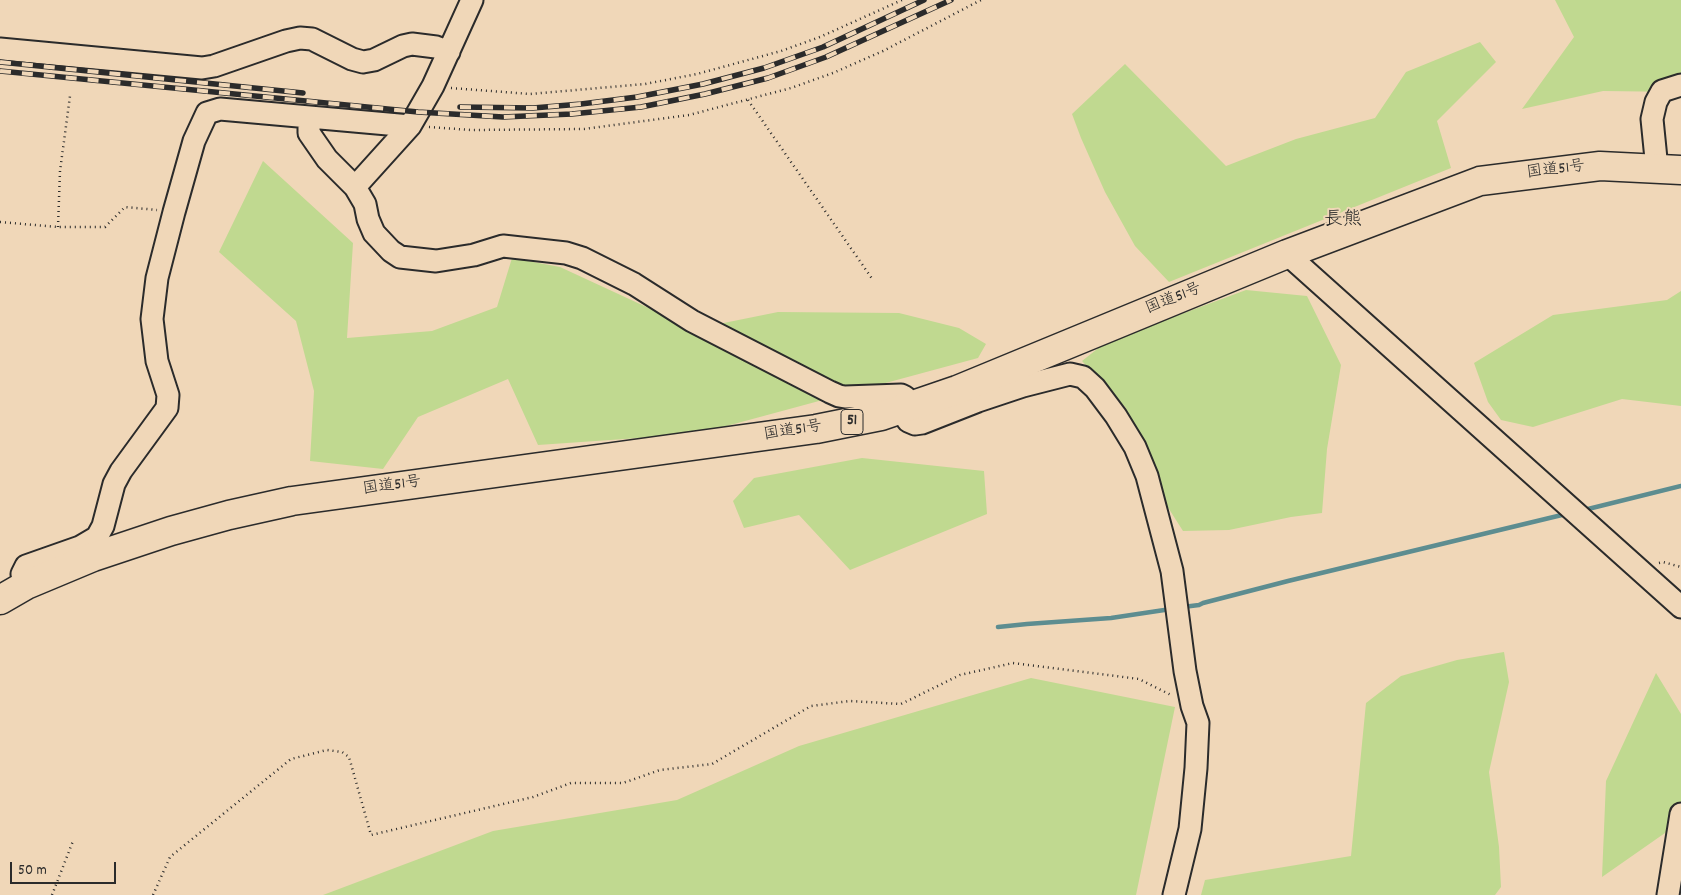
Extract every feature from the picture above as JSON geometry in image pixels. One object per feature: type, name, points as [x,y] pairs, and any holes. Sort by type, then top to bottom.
[{"type":"highway","name":"国道51号","points":[[0,600],[26,585],[93,558],[171,531],[229,515],[292,501],[816,429],[881,416],[956,390],[1287,254],[1480,180],[1600,166],[1669,169]]},
{"type":"street","points":[[355,187],[410,126],[434,86],[472,0]]},
{"type":"street","points":[[0,49],[202,68],[214,66],[286,40],[300,38],[312,39],[352,59],[363,62],[374,60],[403,46],[412,44],[449,52]]},
{"type":"street","points":[[1669,169],[1652,119],[1656,102],[1662,91],[1681,85]]},
{"type":"street","points":[[26,585],[22,574],[26,566],[80,547],[97,537],[103,526],[114,484],[121,471],[167,408],[168,395],[157,361],[152,319],[158,278],[174,212],[194,141],[208,112],[220,109],[410,126]]},
{"type":"street","points":[[309,117],[310,133],[327,159],[355,187],[365,204],[368,219],[374,233],[391,251],[400,257],[436,261],[474,255],[502,246],[566,253],[582,258],[634,284],[692,321],[834,394],[845,396],[902,395],[905,397],[908,421],[915,424],[1023,386],[1070,374],[1083,377],[1095,388],[1116,416],[1135,447],[1147,476],[1172,571],[1185,671],[1192,706],[1198,723],[1190,829],[1174,895]]},
{"type":"street","points":[[1287,254],[1681,607]]},
{"type":"street","points":[[1668,895],[1681,814]]},
{"type":"path","points":[[434,86],[480,92],[530,94],[645,84],[739,64],[781,51],[820,37],[902,0]]},
{"type":"path","points":[[410,126],[472,130],[584,129],[689,115],[791,88],[833,73],[883,51],[981,0]]},
{"type":"path","points":[[58,227],[60,171],[70,96]]},
{"type":"path","points":[[748,100],[873,280]]},
{"type":"path","points":[[0,222],[58,227],[105,226],[125,207],[174,212]]},
{"type":"path","points":[[154,895],[170,857],[291,759],[326,750],[342,752],[349,757],[371,835],[533,797],[571,782],[623,783],[660,770],[712,764],[811,706],[850,701],[901,704],[960,675],[1013,663],[1139,679],[1192,706]]},
{"type":"path","points":[[52,895],[73,841]]},
{"type":"green space","points":[[1555,0],[1681,0],[1681,92],[1603,91],[1522,109],[1574,37]]},
{"type":"green space","points":[[1480,42],[1496,62],[1437,121],[1451,168],[1169,282],[1135,246],[1105,192],[1072,114],[1125,64],[1226,166],[1296,139],[1375,118],[1406,72]]},
{"type":"green space","points":[[263,161],[353,243],[347,338],[432,331],[497,307],[512,258],[560,267],[694,329],[778,312],[899,313],[959,328],[986,344],[978,358],[697,434],[538,445],[508,379],[418,417],[383,469],[310,461],[314,391],[296,321],[219,252]]},
{"type":"green space","points":[[1246,290],[1307,296],[1341,365],[1327,449],[1322,513],[1291,517],[1229,530],[1183,531],[1134,454],[1126,408],[1082,361],[1106,342]]},
{"type":"green space","points":[[1681,291],[1681,406],[1622,399],[1533,427],[1501,420],[1488,402],[1474,363],[1553,315],[1667,300]]},
{"type":"green space","points":[[862,458],[984,471],[987,514],[850,570],[799,515],[744,528],[733,501],[754,478]]},
{"type":"green space","points":[[1504,652],[1509,682],[1489,772],[1499,847],[1501,887],[1495,895],[1201,895],[1205,880],[1351,856],[1366,703],[1401,676],[1457,660]]},
{"type":"green space","points":[[1656,673],[1681,714],[1681,808],[1665,833],[1602,877],[1606,781]]},
{"type":"green space","points":[[1031,678],[1175,707],[1136,895],[323,895],[493,831],[677,800],[799,746]]},
{"type":"waterway","points":[[1584,510],[1681,486]]},
{"type":"waterway","points":[[1183,607],[1199,605],[1288,581],[1566,514]]},
{"type":"waterway","points":[[998,627],[1111,618],[1171,609]]},
{"type":"railway","points":[[460,107],[533,108],[581,104],[637,97],[703,84],[764,68],[823,47],[924,0]]},
{"type":"railway","points":[[0,71],[418,112],[503,117],[572,114],[641,107],[705,94],[768,78],[826,57],[951,0]]},
{"type":"railway","points":[[0,62],[303,93]]},
{"type":"district","name":"長熊","points":[[1343,221]]}]
